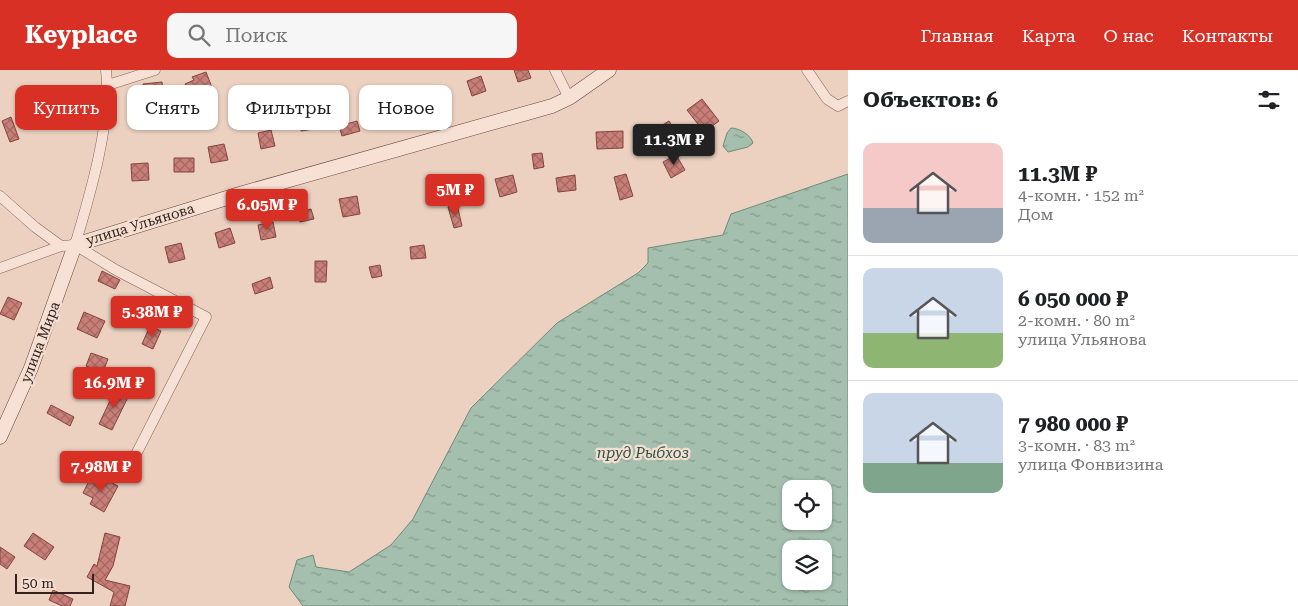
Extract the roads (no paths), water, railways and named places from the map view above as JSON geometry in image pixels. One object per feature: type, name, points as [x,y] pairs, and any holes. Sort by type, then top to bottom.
[{"type":"street","points":[[106,70],[108,85],[155,70]]},
{"type":"street","points":[[555,70],[569,98]]},
{"type":"street","name":"улица Ульянова","points":[[0,268],[61,246],[75,245],[243,192],[552,106],[569,98],[609,70]]},
{"type":"street","points":[[807,70],[827,99],[838,106],[848,101]]},
{"type":"street","points":[[103,130],[101,145],[75,245],[116,270],[206,317],[127,472]]},
{"type":"street","points":[[0,196],[35,227],[61,246]]},
{"type":"street","name":"улица Мира","points":[[0,438],[31,368],[75,245]]},
{"type":"water","points":[[731,128],[744,132],[753,143],[748,147],[728,152],[723,146],[727,133]]},
{"type":"water","name":"пруд Рыбхоз","points":[[848,174],[848,606],[303,606],[289,587],[297,560],[313,555],[316,567],[349,572],[391,545],[413,519],[471,408],[557,323],[638,273],[648,263],[648,248],[723,235],[731,214]]}]
